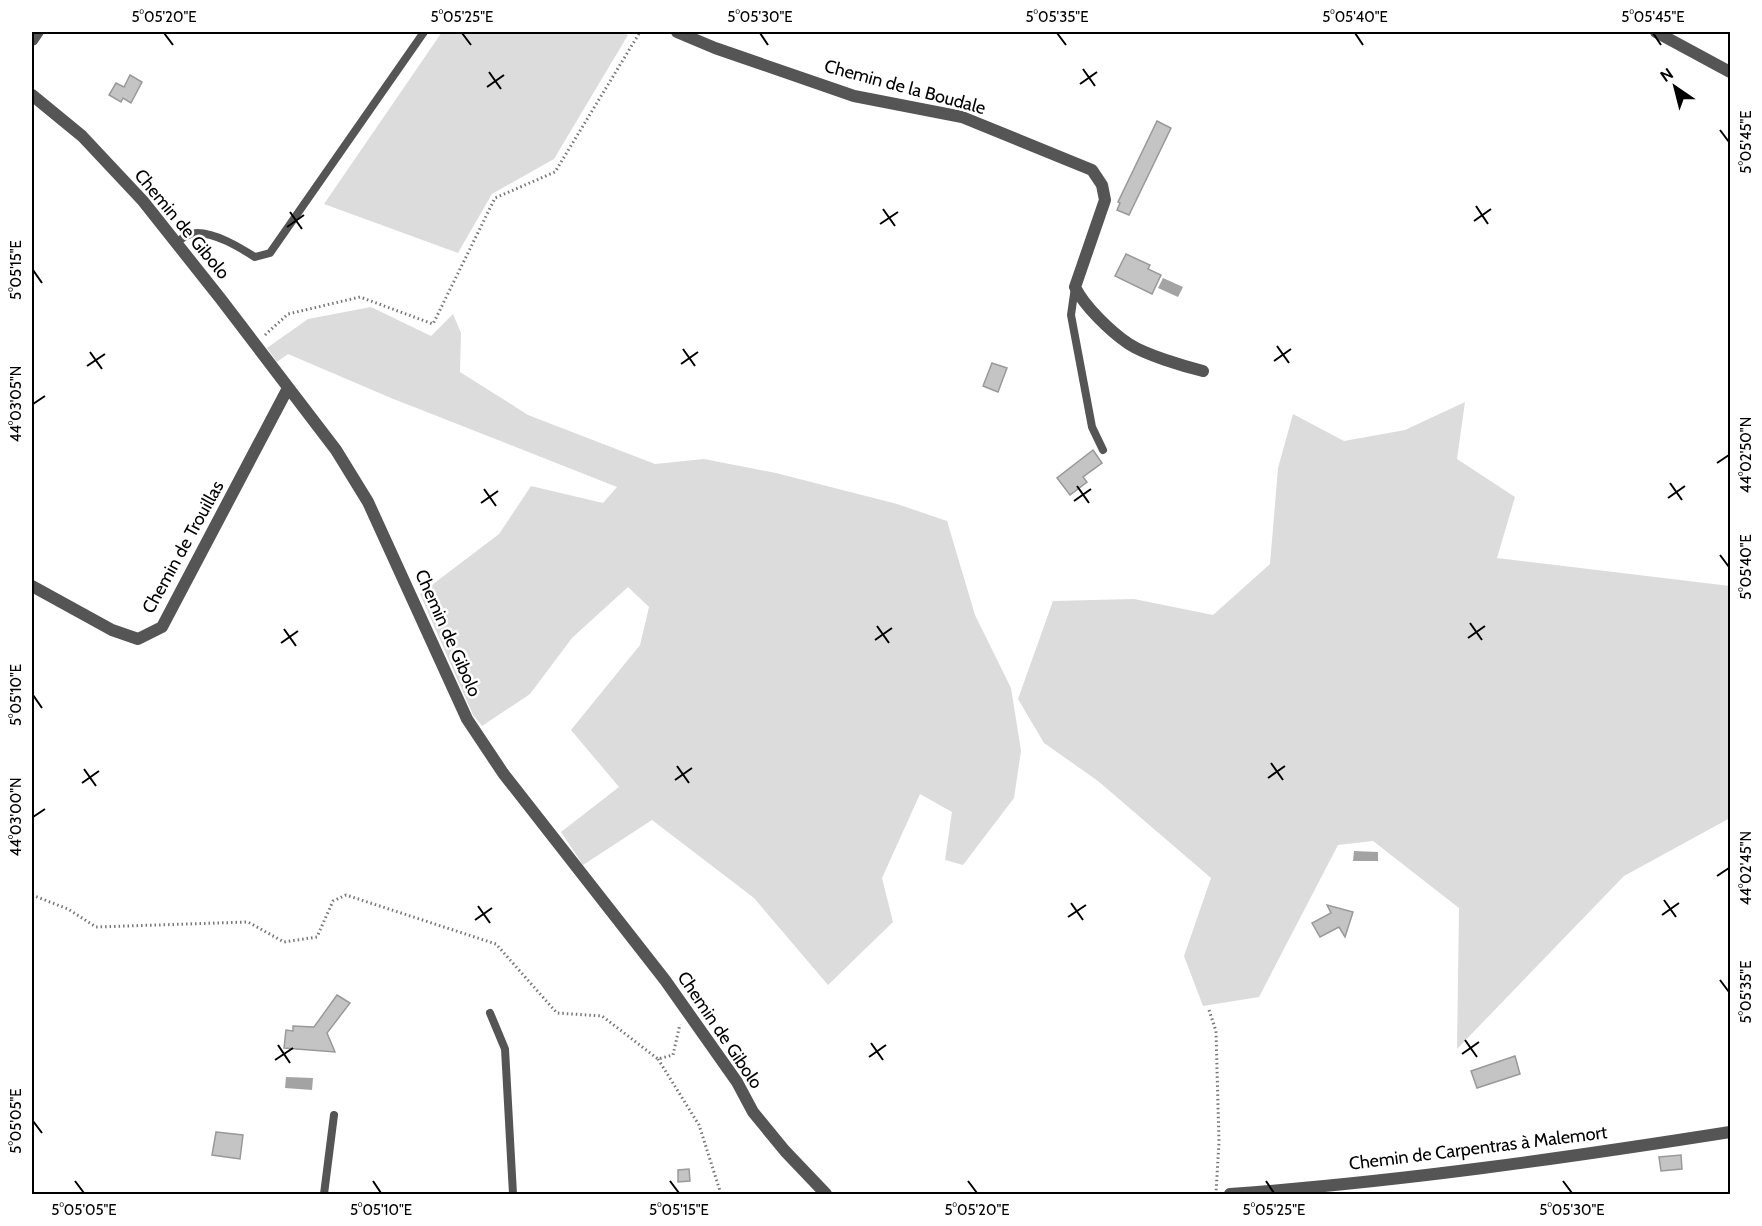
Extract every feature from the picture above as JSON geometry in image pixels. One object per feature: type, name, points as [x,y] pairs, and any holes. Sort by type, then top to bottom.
[{"type":"street","name":"Chemin de la Boudale","points":[[677,32],[715,48],[854,96],[962,117],[1092,170],[1102,185],[1105,200],[1075,287]]},
{"type":"street","points":[[1656,32],[1731,72]]},
{"type":"street","name":"Chemin de Gibolo","points":[[32,95],[82,136],[143,201],[336,450],[368,502],[467,719],[503,773],[590,882],[683,1006],[736,1082],[753,1112],[825,1194]]},
{"type":"street","points":[[1075,287],[1082,301],[1130,344],[1182,366],[1203,371]]},
{"type":"street","name":"Chemin de Trouillas","points":[[32,586],[112,630],[138,639],[162,627],[288,388]]},
{"type":"street","name":"Chemin de Carpentras à Malemort","points":[[1230,1194],[1300,1192],[1598,1153],[1731,1132]]},
{"type":"lane","points":[[34,41],[40,32]]},
{"type":"lane","points":[[176,243],[187,235],[197,232],[215,237],[255,257],[270,252],[424,32]]},
{"type":"lane","points":[[1075,287],[1071,315],[1092,428],[1103,450]]},
{"type":"lane","points":[[490,1013],[506,1049],[513,1194]]},
{"type":"lane","points":[[324,1194],[334,1115]]},
{"type":"path","points":[[255,345],[288,314],[360,297],[433,324],[495,198],[555,172],[640,32]]},
{"type":"path","points":[[32,895],[68,909],[96,927],[248,922],[284,942],[317,937],[333,902],[346,895],[496,944],[556,1013],[602,1016],[658,1059],[699,1125],[721,1194]]},
{"type":"path","points":[[658,1059],[673,1055],[683,1006]]},
{"type":"path","points":[[1209,1010],[1216,1031],[1219,1142],[1216,1194]]},
{"type":"shaded area","points":[[442,32],[620,32],[628,35],[554,159],[492,194],[458,253],[324,204]]},
{"type":"shaded area","points":[[1163,278],[1183,287],[1178,297],[1158,288]]},
{"type":"shaded area","points":[[371,307],[431,336],[453,314],[461,333],[460,372],[528,415],[655,464],[704,459],[776,473],[897,504],[947,521],[975,615],[1011,688],[1021,751],[1014,798],[963,865],[945,860],[952,812],[920,794],[882,878],[893,922],[828,985],[754,898],[652,820],[583,865],[561,832],[619,787],[571,730],[640,645],[649,607],[628,587],[572,638],[530,694],[482,726],[473,715],[420,594],[499,534],[531,486],[603,503],[617,487],[391,398],[288,354],[277,362],[267,348],[308,319]]},
{"type":"shaded area","points":[[1465,402],[1457,459],[1515,497],[1497,558],[1730,586],[1730,818],[1624,876],[1457,1049],[1459,908],[1373,841],[1338,845],[1259,997],[1203,1006],[1184,956],[1211,878],[1098,781],[1044,743],[1018,699],[1053,601],[1134,599],[1213,615],[1270,564],[1278,468],[1293,414],[1344,441],[1405,430]]},
{"type":"shaded area","points":[[1354,851],[1378,852],[1378,861],[1353,861]]},
{"type":"shaded area","points":[[286,1077],[313,1078],[312,1090],[285,1088]]},
{"type":"building","points":[[130,75],[142,82],[131,103],[123,98],[121,102],[109,95],[116,83],[124,87]]},
{"type":"building","points":[[1157,121],[1171,128],[1129,215],[1117,210],[1120,203],[1118,202]]},
{"type":"building","points":[[1126,254],[1150,265],[1148,269],[1161,275],[1152,294],[1115,276]]},
{"type":"building","points":[[992,363],[1007,368],[998,392],[983,386]]},
{"type":"building","points":[[1093,450],[1102,463],[1083,477],[1087,482],[1070,495],[1057,478]]},
{"type":"building","points":[[1327,905],[1353,912],[1345,937],[1339,927],[1320,937],[1312,923],[1331,913]]},
{"type":"building","points":[[337,995],[350,1003],[327,1033],[335,1052],[284,1048],[286,1030],[293,1031],[293,1026],[314,1027]]},
{"type":"building","points":[[1515,1056],[1520,1074],[1477,1088],[1471,1071]]},
{"type":"building","points":[[216,1132],[243,1135],[240,1159],[212,1155]]},
{"type":"building","points":[[1681,1155],[1682,1169],[1661,1171],[1659,1157]]},
{"type":"building","points":[[689,1169],[690,1181],[678,1182],[678,1170]]}]
